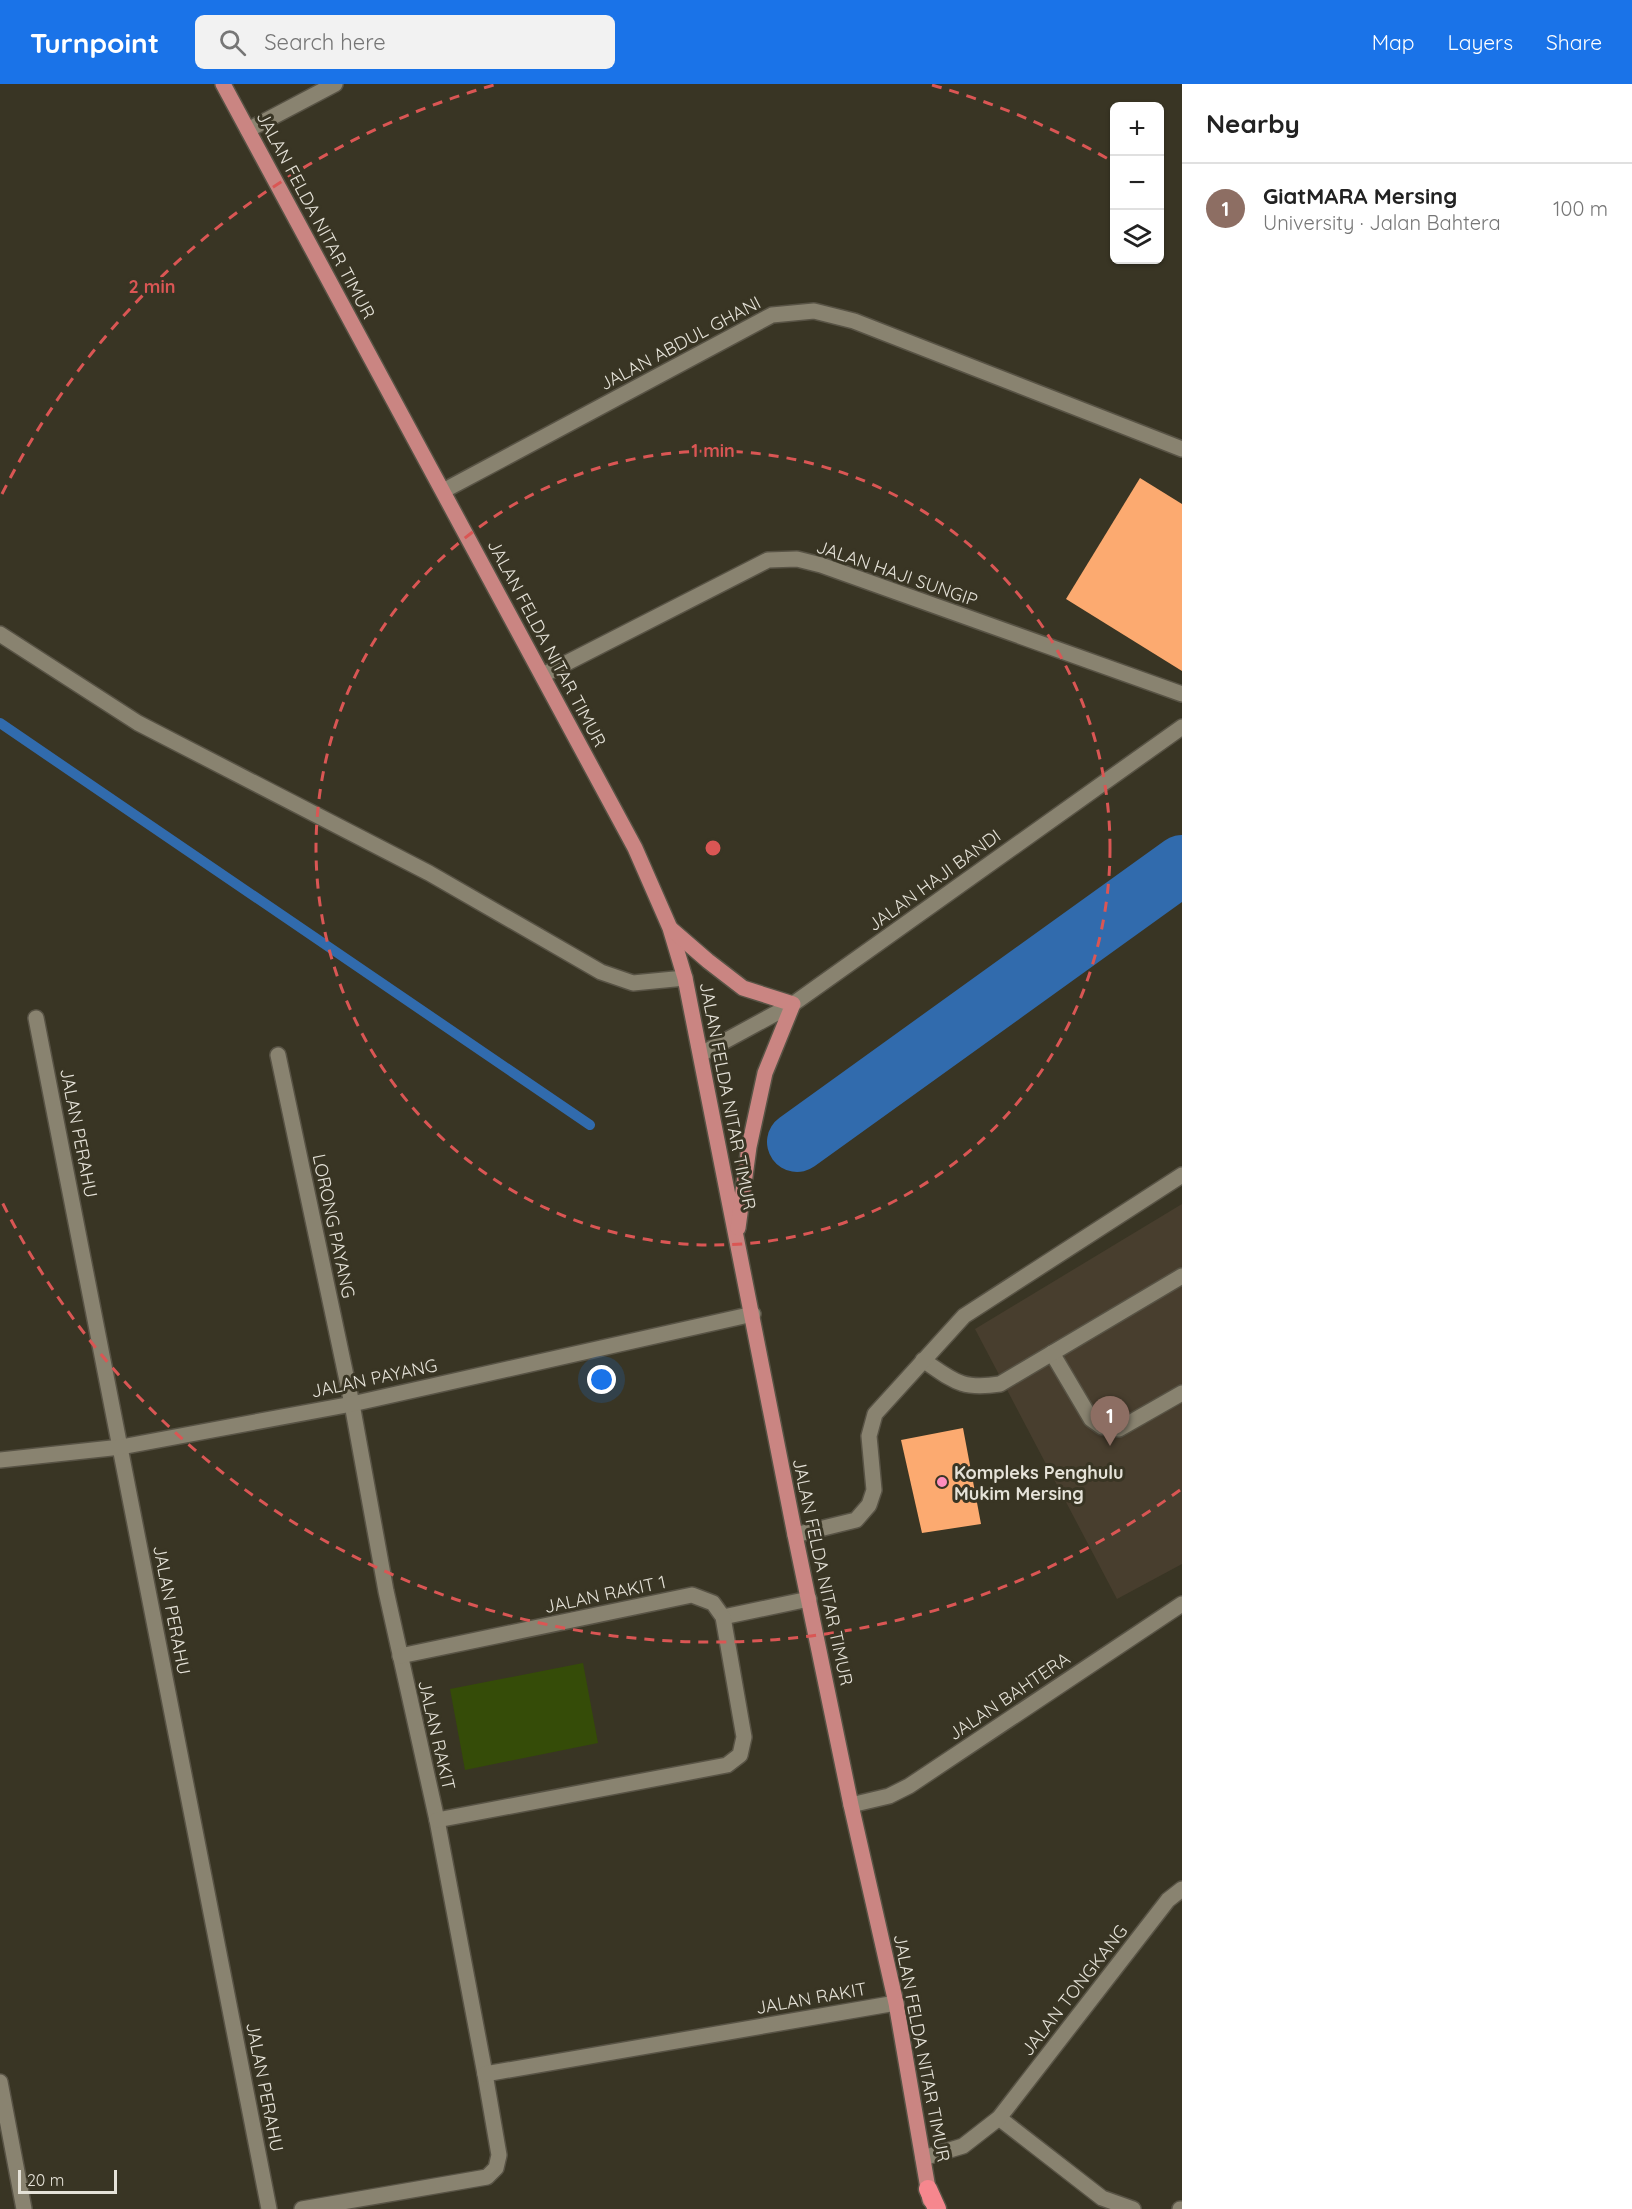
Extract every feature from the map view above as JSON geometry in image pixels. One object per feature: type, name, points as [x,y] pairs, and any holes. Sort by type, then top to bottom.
[{"type":"highway","points":[[925,2209],[928,2189]]},
{"type":"highway","points":[[928,2189],[937,2209]]},
{"type":"main road","name":"JALAN FELDA NITAR TIMUR","points":[[223,84],[635,848],[670,928],[685,978],[701,1054],[708,1104],[753,1314],[795,1535],[851,1805],[896,2003],[932,2209]]},
{"type":"main road","points":[[670,928],[708,962],[743,988],[793,1004],[765,1073],[749,1147],[737,1240]]},
{"type":"street","points":[[248,130],[335,84]]},
{"type":"street","name":"JALAN ABDUL GHANI","points":[[443,491],[772,315],[814,311],[854,321],[1182,449]]},
{"type":"street","name":"JALAN HAJI SUNGIP","points":[[543,675],[768,560],[796,560],[832,569],[1182,694]]},
{"type":"street","points":[[0,634],[138,723],[429,873],[601,972],[633,983],[685,978]]},
{"type":"street","name":"JALAN HAJI BANDI","points":[[701,1054],[793,1004],[1182,727]]},
{"type":"street","name":"JALAN PERAHU","points":[[36,1018],[269,2209]]},
{"type":"street","name":"LORONG PAYANG","points":[[278,1055],[352,1404]]},
{"type":"street","points":[[795,1535],[856,1520],[869,1505],[874,1491],[869,1436],[875,1414],[964,1316],[1182,1175]]},
{"type":"street","points":[[923,1360],[958,1384],[979,1387],[1000,1384],[1182,1276]]},
{"type":"street","name":"JALAN PAYANG","points":[[0,1460],[121,1447],[352,1404],[753,1314]]},
{"type":"street","points":[[1052,1353],[1091,1419],[1102,1427],[1119,1429],[1182,1393]]},
{"type":"street","name":"JALAN RAKIT","points":[[302,2209],[487,2177],[496,2168],[499,2155],[437,1820],[400,1656],[352,1404]]},
{"type":"street","name":"JALAN RAKIT 1","points":[[400,1656],[693,1595],[713,1603],[723,1617]]},
{"type":"street","points":[[437,1820],[727,1765],[740,1755],[744,1737],[723,1617],[809,1599]]},
{"type":"street","name":"JALAN BAHTERA","points":[[851,1805],[889,1796],[909,1786],[1182,1604]]},
{"type":"street","name":"JALAN TONGKANG","points":[[923,2158],[963,2146],[999,2118],[1168,1900],[1182,1888]]},
{"type":"street","name":"JALAN RAKIT","points":[[485,2074],[896,2003]]},
{"type":"street","points":[[0,2082],[2,2103],[24,2209]]},
{"type":"street","points":[[999,2118],[1102,2198],[1133,2209]]},
{"type":"shaded area","points":[[1182,1204],[1182,1564],[1117,1599],[975,1329]]},
{"type":"green space","points":[[583,1663],[598,1743],[465,1770],[450,1689]]},
{"type":"building","points":[[1140,478],[1182,504],[1182,671],[1066,599]]},
{"type":"building","name":"Kompleks Penghulu Mukim Mersing","points":[[963,1428],[981,1524],[922,1533],[901,1440]]},
{"type":"waterway","points":[[0,723],[590,1125]]},
{"type":"waterway","points":[[797,1142],[1182,865]]},
{"type":"place","name":"GiatMARA Mersing","points":[[1110,1446]]},
{"type":"place","name":"Kompleks Penghulu Mukim Mersing","points":[[942,1482]]}]
